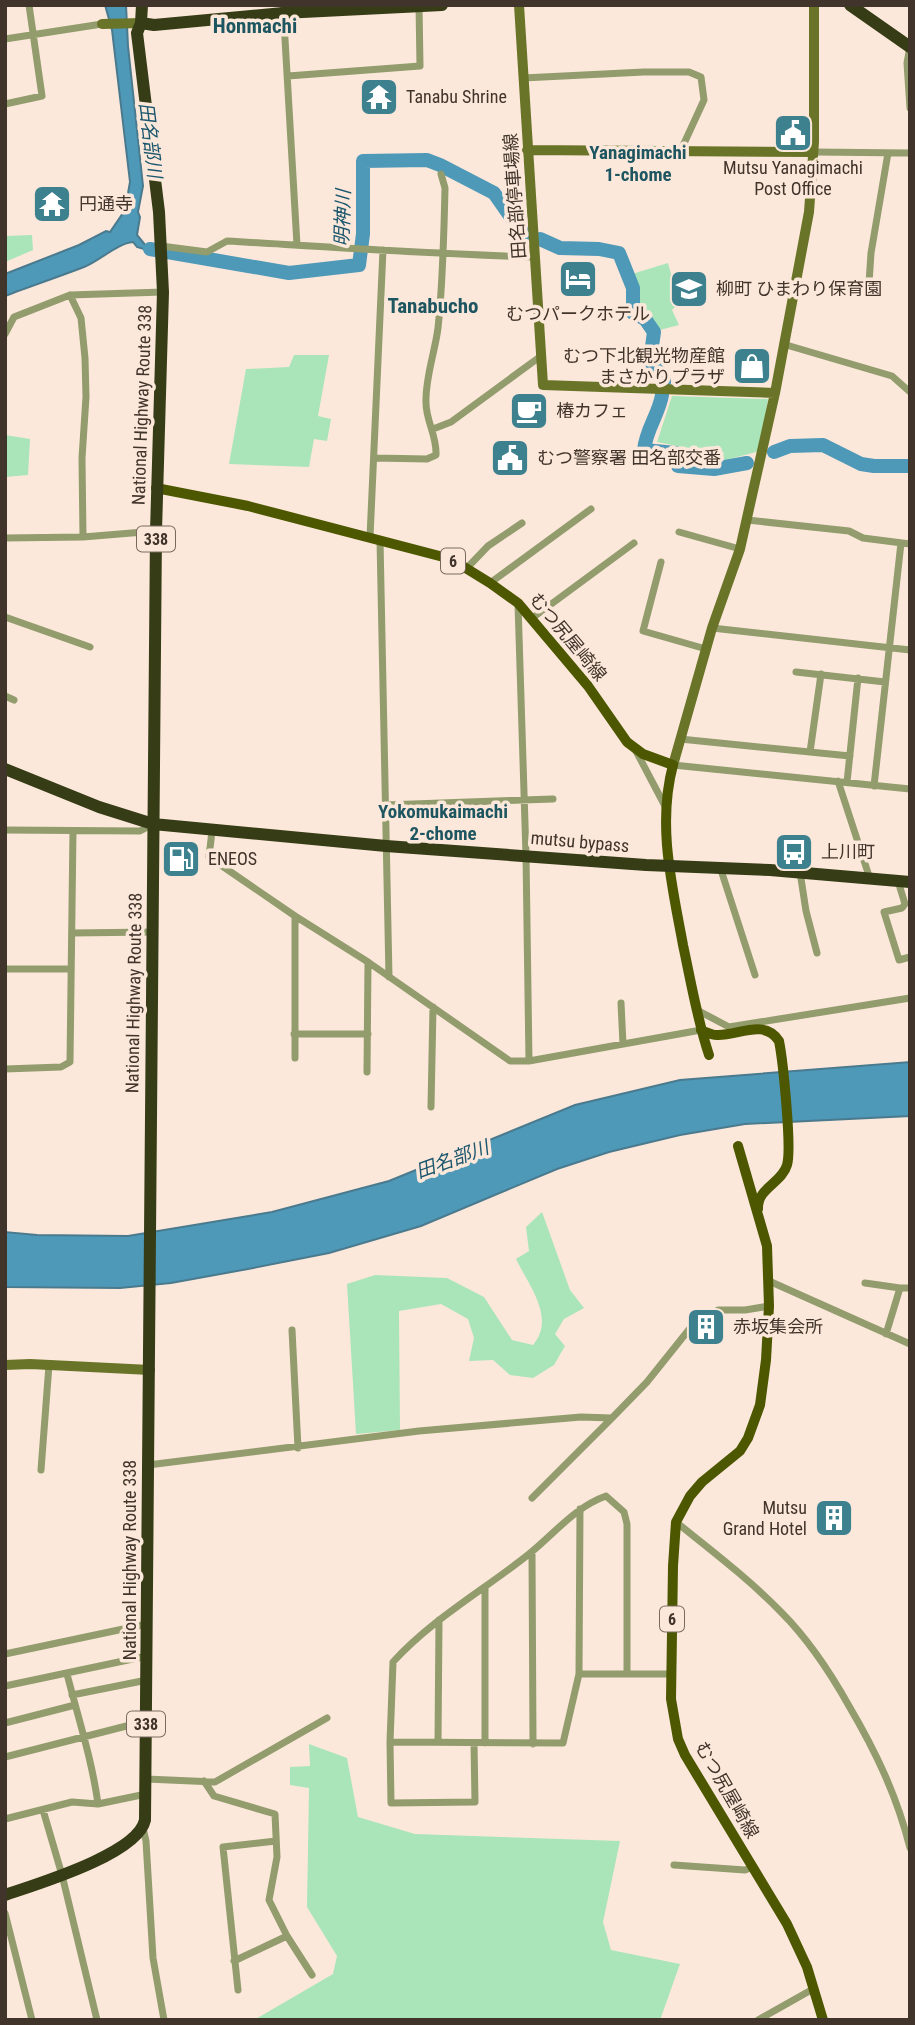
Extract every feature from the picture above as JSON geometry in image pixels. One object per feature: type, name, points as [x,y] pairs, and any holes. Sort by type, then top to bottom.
[{"type":"highway","name":"National Highway Route 338","points":[[142,5],[137,33],[159,212],[163,292],[156,488],[146,1794],[143,1828]]},
{"type":"highway","points":[[137,22],[154,25],[283,9],[442,5]]},
{"type":"highway","points":[[850,5],[910,47]]},
{"type":"highway","name":"mutsu bypass","points":[[5,769],[99,807],[153,824],[386,846],[646,865],[720,867],[906,884]]},
{"type":"highway","points":[[5,1895],[104,1857],[143,1828]]},
{"type":"main road","name":"むつ尻屋崎線","points":[[156,488],[248,506],[451,559],[518,603],[588,686],[627,742],[636,750],[673,765]]},
{"type":"main road","points":[[673,765],[665,806],[668,864],[696,1009],[709,1055]]},
{"type":"main road","points":[[701,1030],[717,1035],[765,1029],[775,1035],[781,1052],[788,1140],[787,1166],[758,1201],[758,1214]]},
{"type":"main road","name":"むつ尻屋崎線","points":[[738,1146],[767,1246],[769,1306],[764,1384],[755,1422],[740,1451],[702,1482],[690,1496],[676,1521],[670,1674],[674,1720],[681,1747],[787,1924],[803,1956],[823,2020]]},
{"type":"street","points":[[5,104],[42,96],[29,5]]},
{"type":"street","name":"田名部停車場線","points":[[519,5],[543,385],[775,393]]},
{"type":"street","points":[[814,5],[813,152],[809,212],[775,393],[740,549],[712,628],[673,765],[910,789]]},
{"type":"street","points":[[288,76],[420,66],[419,6]]},
{"type":"street","points":[[283,9],[297,245]]},
{"type":"street","points":[[5,39],[102,24],[137,22]]},
{"type":"street","points":[[910,47],[907,63],[910,108]]},
{"type":"street","points":[[523,78],[643,72],[689,72],[701,76],[704,100],[681,150]]},
{"type":"street","points":[[527,150],[910,153]]},
{"type":"street","points":[[869,283],[871,253],[888,153]]},
{"type":"street","points":[[374,458],[433,458],[436,455],[436,443],[426,403],[438,331],[443,255],[445,187],[441,174]]},
{"type":"street","points":[[161,250],[207,252],[226,241],[369,248],[443,255],[534,257]]},
{"type":"street","points":[[383,250],[374,458],[389,977]]},
{"type":"street","points":[[5,334],[14,317],[70,295],[163,292]]},
{"type":"street","points":[[70,295],[81,318],[85,358],[83,537]]},
{"type":"street","points":[[783,344],[892,376],[910,392]]},
{"type":"street","points":[[433,429],[451,422],[541,356]]},
{"type":"street","points":[[490,583],[591,509]]},
{"type":"street","points":[[747,520],[849,531],[863,538],[910,544]]},
{"type":"street","points":[[466,569],[488,546],[522,523]]},
{"type":"street","points":[[5,538],[83,537],[156,531]]},
{"type":"street","points":[[679,532],[740,549]]},
{"type":"street","points":[[531,619],[634,543]]},
{"type":"street","points":[[874,786],[901,543]]},
{"type":"street","points":[[661,562],[643,631],[706,649]]},
{"type":"street","points":[[518,603],[529,1061]]},
{"type":"street","points":[[5,617],[90,647]]},
{"type":"street","points":[[712,628],[910,650]]},
{"type":"street","points":[[796,672],[885,682]]},
{"type":"street","points":[[810,752],[821,674]]},
{"type":"street","points":[[858,678],[850,756],[843,782],[870,879]]},
{"type":"street","points":[[5,696],[14,700]]},
{"type":"street","points":[[680,739],[850,756]]},
{"type":"street","points":[[636,750],[665,806]]},
{"type":"street","points":[[385,805],[553,800]]},
{"type":"street","points":[[5,830],[141,831],[153,824]]},
{"type":"street","points":[[5,1069],[61,1067],[70,1062],[73,831]]},
{"type":"street","points":[[212,831],[209,857],[295,916],[369,962],[510,1061],[529,1061],[701,1030]]},
{"type":"street","points":[[720,867],[755,975]]},
{"type":"street","points":[[800,873],[817,953]]},
{"type":"street","points":[[906,884],[905,904],[902,908],[884,912],[899,960],[910,957]]},
{"type":"street","points":[[295,916],[295,1058]]},
{"type":"street","points":[[72,933],[153,932]]},
{"type":"street","points":[[367,1072],[369,962]]},
{"type":"street","points":[[5,969],[71,969]]},
{"type":"street","points":[[696,1009],[729,1027],[910,998]]},
{"type":"street","points":[[621,1003],[623,1044]]},
{"type":"street","points":[[431,1108],[433,1007]]},
{"type":"street","points":[[295,1034],[368,1034]]},
{"type":"street","points":[[769,1281],[910,1344]]},
{"type":"street","points":[[865,1283],[910,1288]]},
{"type":"street","points":[[887,1334],[900,1288]]},
{"type":"street","points":[[532,1498],[647,1382],[695,1322],[718,1310],[746,1310],[769,1306]]},
{"type":"street","points":[[292,1330],[298,1448]]},
{"type":"street","points":[[41,1470],[48,1365]]},
{"type":"street","points":[[5,1366],[48,1365],[150,1370]]},
{"type":"street","points":[[148,1465],[419,1431],[612,1418]]},
{"type":"street","points":[[474,1743],[475,1802],[391,1803],[393,1661],[439,1620],[532,1552],[580,1509],[606,1496],[624,1512],[627,1524],[627,1674]]},
{"type":"street","points":[[390,1742],[563,1744],[579,1674],[580,1509]]},
{"type":"street","points":[[676,1521],[741,1574],[781,1612],[826,1666],[891,1784],[910,1848]]},
{"type":"street","points":[[532,1552],[533,1744]]},
{"type":"street","points":[[485,1588],[485,1743]]},
{"type":"street","points":[[438,1742],[439,1620]]},
{"type":"street","points":[[5,1654],[147,1624]]},
{"type":"street","points":[[5,1686],[147,1656]]},
{"type":"street","points":[[67,1674],[93,1769],[98,1804]]},
{"type":"street","points":[[579,1674],[670,1674]]},
{"type":"street","points":[[72,1695],[147,1680]]},
{"type":"street","points":[[5,1723],[75,1705]]},
{"type":"street","points":[[146,1779],[215,1782],[327,1718]]},
{"type":"street","points":[[5,1757],[146,1721]]},
{"type":"street","points":[[204,1781],[214,1796],[275,1814],[277,1857],[269,1900],[287,1936],[312,1975]]},
{"type":"street","points":[[5,1819],[72,1802],[98,1804],[146,1794]]},
{"type":"street","points":[[43,1810],[62,1875],[97,2020]]},
{"type":"street","points":[[143,1828],[153,1958],[164,2020]]},
{"type":"street","points":[[238,1990],[223,1847],[276,1841]]},
{"type":"street","points":[[674,1865],[745,1870],[752,1867]]},
{"type":"street","points":[[5,1913],[32,2020]]},
{"type":"street","points":[[234,1961],[287,1936]]},
{"type":"street","points":[[758,2020],[813,1989]]},
{"type":"green space","points":[[32,235],[33,250],[5,262],[5,236]]},
{"type":"green space","points":[[668,263],[679,303],[672,310],[679,325],[656,331],[640,306],[632,274]]},
{"type":"green space","points":[[294,355],[329,355],[318,416],[331,419],[327,441],[314,439],[309,467],[229,464],[246,369],[289,367]]},
{"type":"green space","points":[[672,396],[768,399],[760,451],[718,462],[685,459],[682,447],[657,442]]},
{"type":"green space","points":[[5,435],[30,439],[28,475],[5,477]]},
{"type":"green space","points":[[542,1212],[570,1290],[584,1308],[564,1319],[555,1334],[565,1346],[554,1365],[533,1378],[510,1375],[493,1360],[469,1361],[474,1338],[468,1319],[441,1304],[399,1311],[400,1430],[356,1434],[347,1284],[375,1275],[447,1278],[484,1297],[512,1340],[533,1345],[542,1324],[541,1313],[516,1259],[529,1251],[526,1227]]},
{"type":"green space","points":[[309,1744],[347,1758],[358,1817],[415,1834],[620,1841],[603,1922],[611,1950],[680,1964],[660,2020],[254,2020],[333,1974],[337,1956],[307,1907],[309,1788],[290,1785],[290,1767],[310,1766]]},
{"type":"water","points":[[105,5],[126,5],[143,186],[137,235],[146,246],[154,248],[153,252],[137,247],[133,242],[127,243],[84,267],[5,296],[5,274],[79,245],[106,231],[110,232],[125,210],[130,182],[112,30]]},
{"type":"water","name":"田名部川","points":[[910,1062],[910,1116],[745,1124],[680,1135],[609,1152],[557,1169],[421,1226],[329,1253],[248,1269],[171,1283],[120,1288],[5,1287],[5,1232],[128,1236],[272,1212],[389,1181],[575,1105],[680,1080]]},
{"type":"waterway","name":"明神川","points":[[150,249],[289,273],[359,265],[363,234],[363,161],[427,160],[440,165],[494,193],[520,230],[526,233]]},
{"type":"waterway","name":"明神川","points":[[540,239],[560,248],[599,249],[619,253],[633,288],[633,313],[645,319],[654,332],[650,361],[664,382]]},
{"type":"waterway","name":"明神川","points":[[662,395],[644,450],[676,453],[678,466],[714,469],[747,463]]},
{"type":"waterway","name":"明神川","points":[[774,452],[790,446],[823,445],[861,464],[910,466]]},
{"type":"place","name":"Tanabu Shrine","points":[[379,97]]},
{"type":"place","name":"Mutsu Yanagimachi Post Office","points":[[793,133]]},
{"type":"place","name":"円通寺","points":[[52,204]]},
{"type":"place","name":"むつパークホテル","points":[[578,279]]},
{"type":"place","name":"柳町 ひまわり保育園","points":[[689,289]]},
{"type":"place","name":"むつ下北観光物産館 まさかりプラザ","points":[[752,366]]},
{"type":"place","name":"椿カフェ","points":[[529,411]]},
{"type":"place","name":"むつ警察署 田名部交番","points":[[510,458]]},
{"type":"place","name":"上川町","points":[[794,852]]},
{"type":"place","name":"ENEOS","points":[[181,859]]},
{"type":"place","name":"赤坂集会所","points":[[706,1327]]},
{"type":"place","name":"Mutsu Grand Hotel","points":[[834,1518]]},
{"type":"district","name":"Honmachi","points":[[255,26]]},
{"type":"district","name":"Yanagimachi 1-chome","points":[[638,163]]},
{"type":"district","name":"Tanabucho","points":[[433,306]]},
{"type":"district","name":"Yokomukaimachi 2-chome","points":[[443,822]]}]
